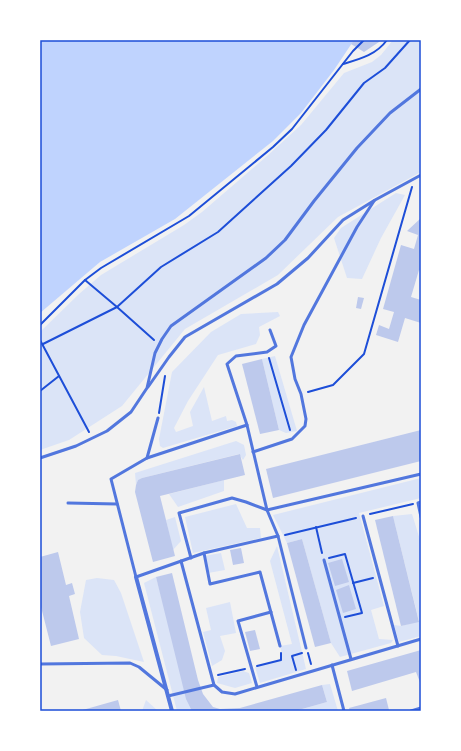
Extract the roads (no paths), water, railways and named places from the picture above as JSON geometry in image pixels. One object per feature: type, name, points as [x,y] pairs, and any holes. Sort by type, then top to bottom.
[{"type":"street","points":[[136,576],[172,711]]},
{"type":"lane","points":[[147,388],[155,353],[171,326],[266,258],[286,240],[314,201],[357,148],[390,113],[421,89]]},
{"type":"lane","points":[[40,458],[76,446],[107,431],[131,412],[169,357],[185,337],[277,284],[308,258],[343,220],[375,200],[421,175]]},
{"type":"lane","points":[[253,452],[292,439],[305,426],[306,419],[301,394],[295,379],[291,357],[307,319],[357,226],[375,200]]},
{"type":"lane","points":[[270,330],[276,346],[267,352],[236,356],[227,364],[247,425],[266,510],[278,536],[307,650]]},
{"type":"lane","points":[[147,458],[158,418]]},
{"type":"lane","points":[[247,425],[147,458],[111,479],[136,576],[204,553],[278,536]]},
{"type":"lane","points":[[191,558],[179,513],[232,498],[266,510],[421,474]]},
{"type":"lane","points":[[419,502],[421,517]]},
{"type":"lane","points":[[68,503],[117,504]]},
{"type":"lane","points":[[363,516],[398,646]]},
{"type":"lane","points":[[204,553],[210,584],[260,572],[280,646]]},
{"type":"lane","points":[[324,560],[351,660]]},
{"type":"lane","points":[[181,561],[214,685],[222,692],[235,694],[421,639]]},
{"type":"lane","points":[[257,687],[238,621],[271,612]]},
{"type":"lane","points":[[40,664],[130,663],[140,667],[166,690]]},
{"type":"lane","points":[[332,665],[344,711]]},
{"type":"lane","points":[[168,696],[214,685]]},
{"type":"lane","points":[[411,711],[421,708]]},
{"type":"water","points":[[40,40],[354,40],[334,70],[301,113],[273,141],[175,219],[100,262],[40,313]]}]
